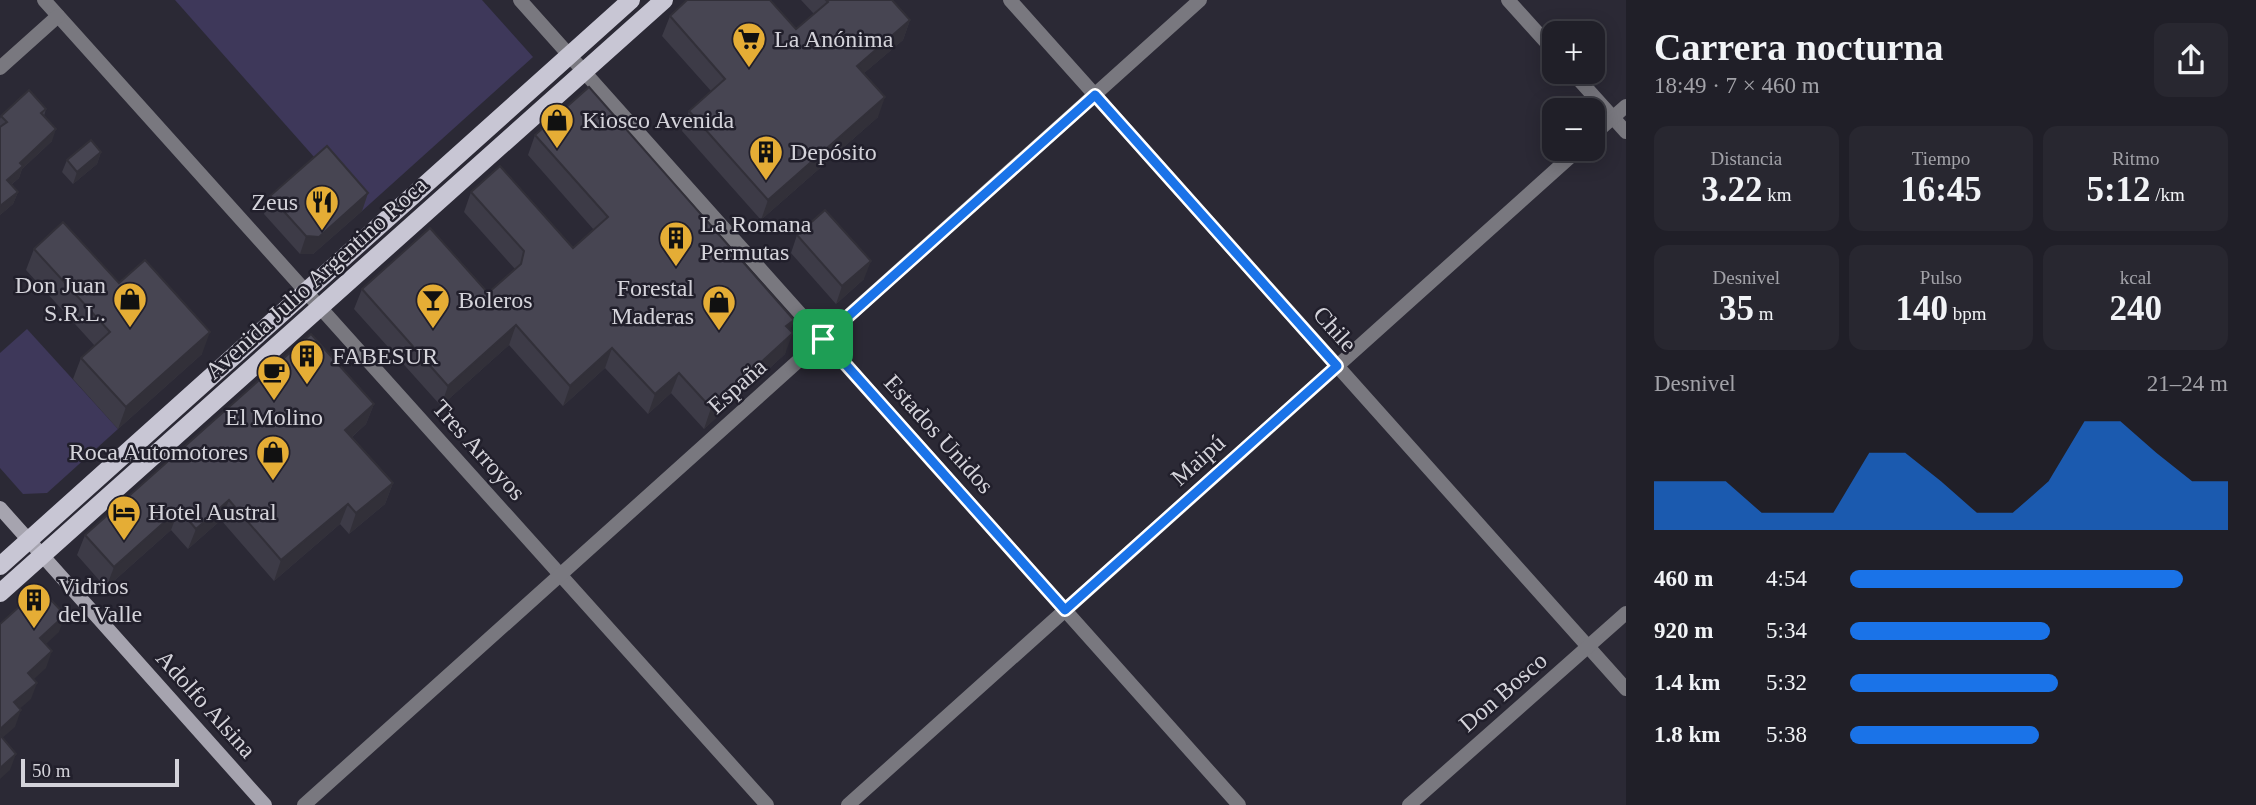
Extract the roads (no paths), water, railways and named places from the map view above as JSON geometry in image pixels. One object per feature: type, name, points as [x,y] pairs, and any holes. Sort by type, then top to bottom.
[{"type":"main road","name":"Avenida Julio Argentino Roca","points":[[0,566],[631,0]]},
{"type":"main road","name":"Avenida Julio Argentino Roca","points":[[0,593],[664,0]]},
{"type":"main road","name":"Adolfo Alsina","points":[[0,508],[265,805]]},
{"type":"street","name":"Tres Arroyos","points":[[44,0],[767,805]]},
{"type":"street","name":"Estados Unidos","points":[[520,0],[1239,805]]},
{"type":"street","name":"Chile","points":[[1010,0],[1626,689]]},
{"type":"street","name":"España","points":[[304,805],[1200,0]]},
{"type":"street","points":[[1508,0],[1542,38]]},
{"type":"street","points":[[0,68],[58,16]]},
{"type":"street","points":[[1583,84],[1626,132]]},
{"type":"street","points":[[1605,125],[1626,106]]},
{"type":"street","name":"Maipú","points":[[848,805],[1566,161]]},
{"type":"street","name":"Don Bosco","points":[[1409,805],[1626,612]]},
{"type":"place","name":"La Anónima","points":[[749,69]]},
{"type":"place","name":"Kiosco Avenida","points":[[557,150]]},
{"type":"place","name":"Depósito","points":[[766,182]]},
{"type":"place","name":"Zeus","points":[[322,232]]},
{"type":"place","name":"La Romana Permutas","points":[[676,268]]},
{"type":"place","name":"Don Juan S.R.L.","points":[[130,329]]},
{"type":"place","name":"Boleros","points":[[433,330]]},
{"type":"place","name":"Forestal Maderas","points":[[719,332]]},
{"type":"place","name":"FABESUR","points":[[307,386]]},
{"type":"place","name":"El Molino","points":[[274,402]]},
{"type":"place","name":"Roca Automotores","points":[[273,482]]},
{"type":"place","name":"Hotel Austral","points":[[124,542]]},
{"type":"place","name":"Vidrios del Valle","points":[[34,630]]}]
